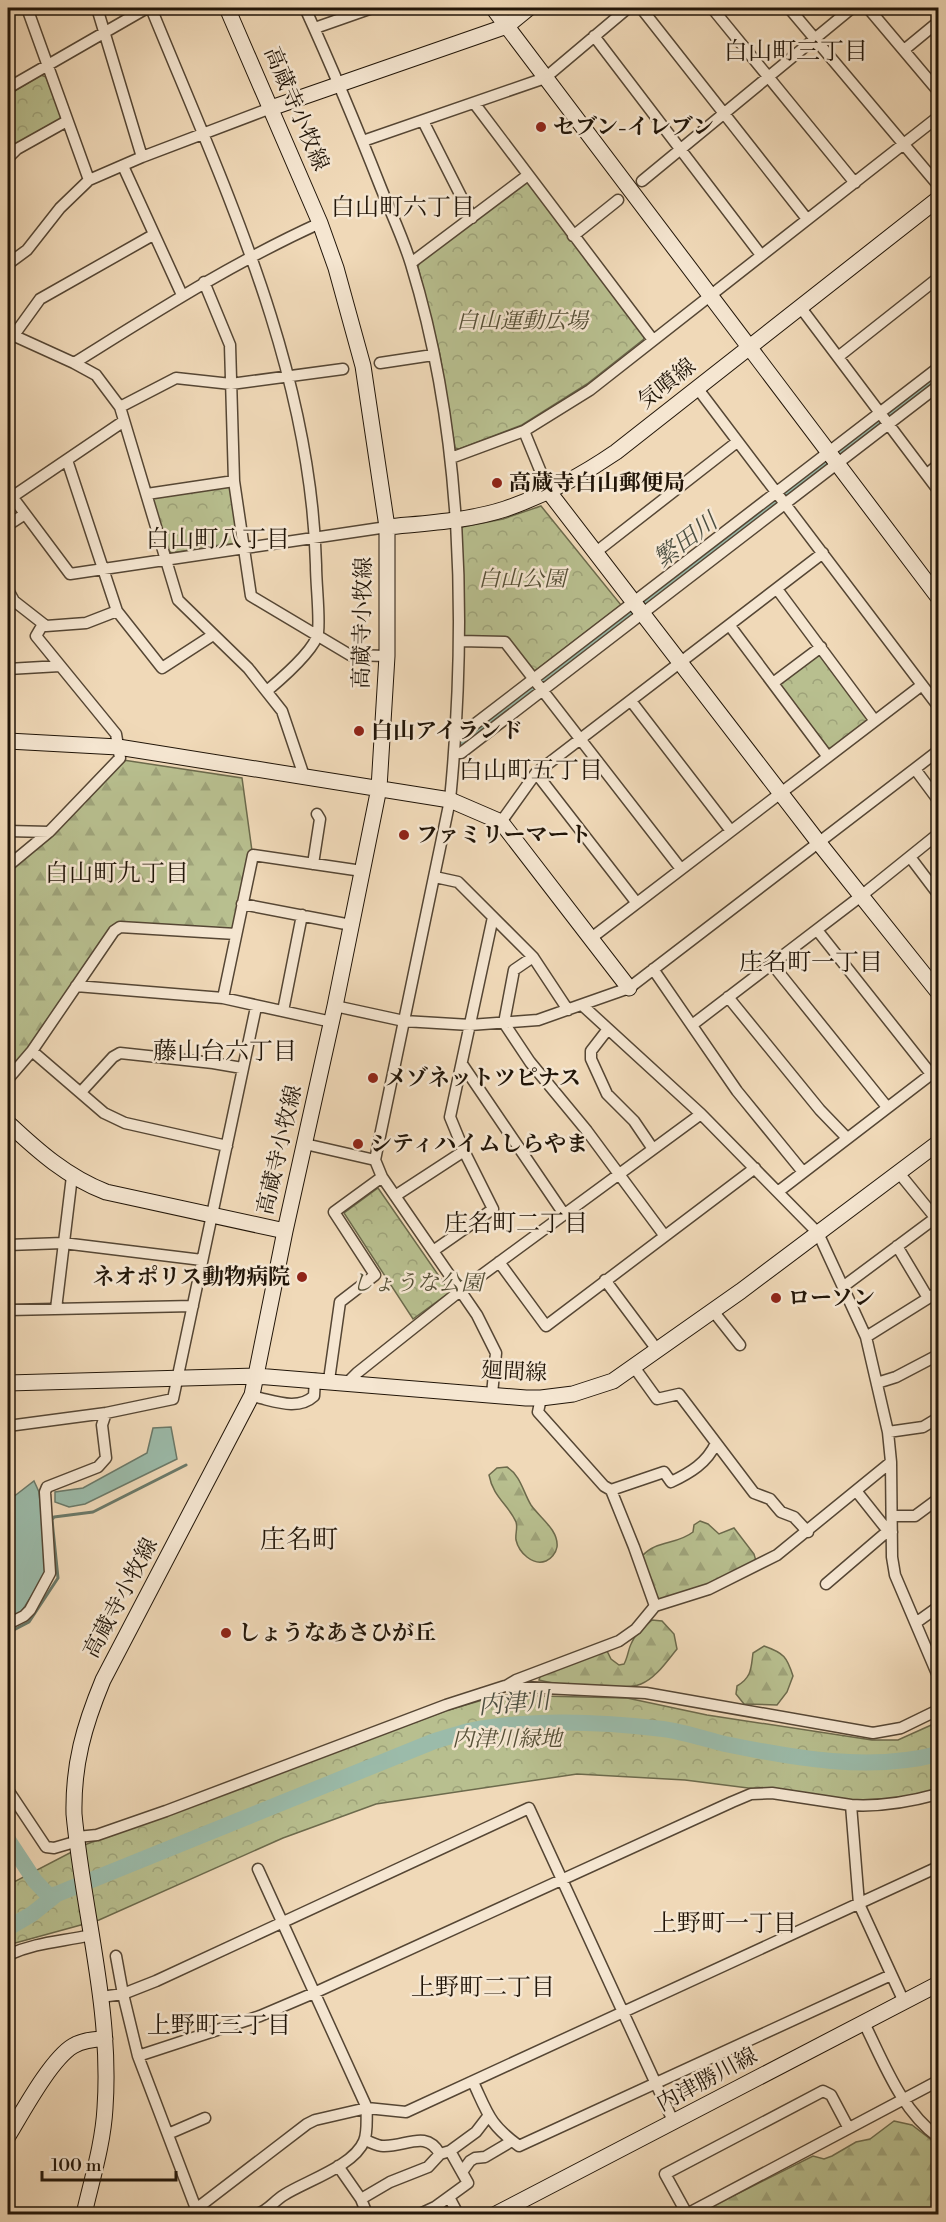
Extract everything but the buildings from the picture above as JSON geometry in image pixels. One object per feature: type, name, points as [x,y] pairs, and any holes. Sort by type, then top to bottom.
[{"type":"street","points":[[27,8],[89,180]]},
{"type":"street","points":[[97,8],[142,157]]},
{"type":"street","points":[[8,88],[149,8],[251,256],[289,378],[307,459],[315,537],[318,635],[296,667],[268,690]]},
{"type":"street","name":"高蔵寺小牧線","points":[[84,2214],[95,2169],[105,2109],[105,2039],[73,1791],[78,1751],[88,1717],[103,1680],[252,1395],[285,1231],[332,1022],[379,788],[387,656],[387,527],[363,366],[336,268],[320,223],[227,8]]},
{"type":"street","points":[[305,8],[363,141],[411,263],[433,355],[451,458],[455,519],[460,641],[455,753],[450,800],[375,1160],[382,1177],[477,1315],[496,1353],[492,1394]]},
{"type":"street","points":[[315,28],[372,8]]},
{"type":"street","points":[[493,8],[939,597]]},
{"type":"street","points":[[8,264],[27,250],[60,208],[89,180],[142,157],[272,108],[507,27],[529,8]]},
{"type":"street","points":[[363,141],[545,78],[628,8]]},
{"type":"street","points":[[640,8],[807,219]]},
{"type":"street","points":[[712,8],[855,183]]},
{"type":"street","points":[[789,8],[939,185]]},
{"type":"street","points":[[642,181],[852,8]]},
{"type":"street","points":[[868,8],[939,91]]},
{"type":"street","points":[[904,50],[939,22]]},
{"type":"street","points":[[594,36],[761,255]]},
{"type":"street","points":[[474,103],[653,340]]},
{"type":"street","points":[[451,458],[524,431],[590,390],[939,117]]},
{"type":"street","points":[[8,158],[17,149],[67,121]]},
{"type":"street","points":[[423,121],[472,218]]},
{"type":"street","points":[[123,166],[182,295]]},
{"type":"street","points":[[411,263],[528,175]]},
{"type":"street","points":[[573,236],[618,200]]},
{"type":"street","name":"気噴線","points":[[387,527],[455,519],[503,510],[549,492],[584,474],[616,452],[939,200]]},
{"type":"street","points":[[74,363],[204,282],[251,256],[320,223]]},
{"type":"street","points":[[153,235],[40,299],[11,334],[96,375],[120,407],[178,600],[268,690],[282,711],[304,776]]},
{"type":"street","points":[[838,357],[939,278]]},
{"type":"street","points":[[204,282],[230,345],[234,481],[251,596],[350,655],[387,656]]},
{"type":"street","points":[[801,308],[939,490]]},
{"type":"street","points":[[381,363],[433,355]]},
{"type":"street","points":[[456,733],[462,734],[534,679],[785,504],[881,413],[939,368]]},
{"type":"street","points":[[120,407],[176,378],[231,384],[343,369]]},
{"type":"street","points":[[455,753],[461,753],[542,690],[777,493],[889,425],[939,386]]},
{"type":"street","points":[[698,388],[939,706]]},
{"type":"street","points":[[124,421],[67,460],[10,494],[70,574],[387,527]]},
{"type":"street","points":[[524,431],[549,492],[819,843],[939,992]]},
{"type":"street","points":[[596,552],[737,442]]},
{"type":"street","points":[[67,460],[117,611],[162,668],[213,634]]},
{"type":"street","points":[[927,474],[939,465]]},
{"type":"street","points":[[147,494],[234,481]]},
{"type":"street","points":[[8,525],[25,514]]},
{"type":"street","points":[[501,822],[536,773],[823,553]]},
{"type":"street","points":[[777,589],[875,721]]},
{"type":"street","points":[[8,590],[14,601],[46,626],[86,623],[117,611]]},
{"type":"street","points":[[8,866],[50,832],[120,758],[116,734],[36,636],[43,624]]},
{"type":"street","points":[[730,626],[828,757]]},
{"type":"street","points":[[460,641],[505,642],[681,869]]},
{"type":"street","points":[[773,683],[821,647]]},
{"type":"street","points":[[8,669],[60,666]]},
{"type":"street","points":[[590,939],[922,685]]},
{"type":"street","points":[[631,701],[731,831]]},
{"type":"street","points":[[8,741],[118,747],[450,800],[501,822],[628,988]]},
{"type":"street","points":[[335,1006],[404,1021],[470,1025],[504,1023],[538,1020],[628,988],[939,752]]},
{"type":"street","points":[[915,769],[939,800]]},
{"type":"street","points":[[536,773],[636,902]]},
{"type":"street","points":[[313,864],[320,819],[317,814]]},
{"type":"street","points":[[8,831],[50,832]]},
{"type":"street","points":[[692,1025],[939,834]]},
{"type":"street","points":[[223,998],[253,855],[362,871]]},
{"type":"street","points":[[910,857],[939,894]]},
{"type":"street","points":[[435,877],[458,882],[533,957],[568,1010]]},
{"type":"street","points":[[242,904],[351,926]]},
{"type":"street","points":[[283,1011],[302,915]]},
{"type":"street","points":[[433,1251],[493,1209],[450,1117],[493,917]]},
{"type":"street","points":[[8,1079],[32,1051],[114,931],[120,927],[236,934]]},
{"type":"street","points":[[778,1191],[935,1072],[817,930]]},
{"type":"street","points":[[533,957],[514,970],[504,1023],[530,1062],[586,1131],[664,1235]]},
{"type":"street","points":[[772,964],[887,1107]]},
{"type":"street","points":[[653,969],[737,1091],[803,1172]]},
{"type":"street","points":[[76,986],[223,998],[332,1022]]},
{"type":"street","points":[[728,997],[820,1110],[847,1138]]},
{"type":"street","points":[[582,1005],[701,1114],[818,1233],[866,1337],[888,1432],[891,1462],[890,1531],[895,1575],[939,1676]]},
{"type":"street","points":[[8,1426],[106,1413],[173,1399],[256,1006]]},
{"type":"street","points":[[609,1029],[591,1051],[591,1059],[607,1094],[634,1121],[653,1149]]},
{"type":"street","points":[[32,1051],[104,1113],[125,1123],[227,1146]]},
{"type":"street","points":[[81,1092],[112,1057],[120,1053],[242,1068]]},
{"type":"street","points":[[462,1064],[564,1214]]},
{"type":"street","points":[[348,1382],[406,1332],[460,1291],[701,1114]]},
{"type":"street","points":[[8,1123],[41,1153],[88,1185],[122,1197],[285,1231]]},
{"type":"street","name":"廻間線","points":[[8,1383],[179,1376],[256,1376],[541,1398],[593,1389],[613,1382],[658,1351],[939,1143]]},
{"type":"street","points":[[305,1144],[375,1160]]},
{"type":"street","points":[[395,1196],[464,1151]]},
{"type":"street","points":[[499,1262],[546,1326],[755,1168]]},
{"type":"street","points":[[844,1286],[938,1218],[899,1173]]},
{"type":"street","points":[[56,1309],[72,1176]]},
{"type":"street","points":[[260,1398],[283,1404],[309,1400],[314,1396],[322,1380],[340,1302],[375,1275],[334,1212],[382,1177]]},
{"type":"street","points":[[8,1245],[63,1243],[202,1260]]},
{"type":"street","points":[[897,1246],[928,1298]]},
{"type":"street","points":[[605,1280],[658,1351]]},
{"type":"street","points":[[866,1337],[939,1292]]},
{"type":"street","points":[[8,1310],[193,1306]]},
{"type":"street","points":[[713,1311],[741,1345]]},
{"type":"street","points":[[877,1383],[896,1377],[939,1355]]},
{"type":"street","points":[[634,1367],[657,1399],[679,1394],[754,1493],[770,1499],[781,1512],[794,1517],[808,1532]]},
{"type":"street","points":[[541,1398],[538,1412],[604,1486],[611,1490],[655,1606]]},
{"type":"street","points":[[8,1624],[24,1616],[30,1610],[50,1573],[45,1492],[47,1487],[98,1467],[106,1458],[102,1425],[106,1413]]},
{"type":"street","points":[[888,1432],[923,1426],[939,1418]]},
{"type":"street","points":[[611,1490],[664,1472],[671,1482],[693,1472],[711,1454],[716,1443]]},
{"type":"street","points":[[8,1790],[46,1847],[54,1848],[166,1811],[446,1705],[504,1686],[627,1637],[655,1606],[709,1589],[777,1555],[891,1462]]},
{"type":"street","points":[[857,1492],[890,1531]]},
{"type":"street","points":[[892,1516],[915,1516],[939,1499]]},
{"type":"street","points":[[826,1584],[890,1531]]},
{"type":"street","points":[[917,1622],[939,1606]]},
{"type":"street","points":[[504,1686],[646,1693],[873,1732],[901,1728],[939,1710]]},
{"type":"street","points":[[138,2056],[260,2016],[315,1993],[752,1794],[772,1793],[878,1807],[939,1794]]},
{"type":"street","points":[[851,1805],[859,1904],[904,2002]]},
{"type":"street","points":[[101,1997],[123,1994],[529,1808],[674,2123]]},
{"type":"street","points":[[116,1956],[138,2056],[197,2212],[315,2120],[367,2108],[402,2113],[939,1867]]},
{"type":"street","points":[[258,1869],[367,2108],[365,2140],[356,2153],[338,2166],[283,2196],[261,2214]]},
{"type":"street","points":[[8,1955],[37,1944],[91,1933]]},
{"type":"street","points":[[473,2082],[489,2117],[501,2133],[519,2145],[891,1975]]},
{"type":"street","name":"内津勝川線","points":[[496,2214],[939,1984]]},
{"type":"street","points":[[864,2023],[904,2100],[918,2120],[939,2137]]},
{"type":"street","points":[[8,2136],[48,2073],[68,2049],[84,2041],[105,2039]]},
{"type":"street","points":[[848,2127],[831,2095],[823,2091],[665,2174],[687,2214],[939,2081]]},
{"type":"street","points":[[361,2199],[390,2182],[428,2167],[445,2152],[476,2132],[489,2117]]},
{"type":"street","points":[[168,2134],[205,2118]]},
{"type":"street","points":[[365,2140],[381,2147],[424,2140],[445,2152],[462,2172],[468,2183],[420,2214]]},
{"type":"street","points":[[462,2172],[470,2161],[484,2157],[511,2140]]},
{"type":"street","points":[[338,2166],[361,2199],[367,2214]]},
{"type":"street","points":[[449,2197],[458,2214]]},
{"type":"green space","points":[[41,75],[46,77],[61,116],[59,121],[8,153],[8,95]]},
{"type":"green space","name":"白山運動広場","points":[[525,183],[529,183],[644,339],[587,384],[522,425],[459,449],[455,448],[440,355],[418,267],[419,263]]},
{"type":"green space","points":[[228,486],[231,489],[239,540],[236,543],[171,553],[168,550],[153,500],[155,497]]},
{"type":"green space","name":"白山公園","points":[[541,506],[621,605],[532,673],[505,638],[461,638],[458,528],[503,519]]},
{"type":"green space","points":[[817,654],[821,654],[869,717],[868,721],[832,749],[828,748],[780,685],[781,681]]},
{"type":"green space","points":[[123,760],[242,778],[252,851],[234,927],[231,929],[117,923],[112,926],[29,1048],[8,1073],[8,871]]},
{"type":"green space","name":"しょうな公園","points":[[378,1188],[450,1292],[413,1319],[344,1213]]},
{"type":"green space","points":[[507,1467],[516,1475],[531,1505],[555,1535],[557,1547],[553,1556],[546,1561],[536,1562],[520,1549],[516,1540],[516,1522],[491,1483],[489,1475],[497,1468]]},
{"type":"green space","points":[[700,1521],[708,1524],[719,1534],[734,1528],[754,1554],[756,1561],[710,1585],[659,1600],[642,1556],[654,1547],[687,1536],[693,1532],[694,1525]]},
{"type":"green space","points":[[652,1620],[662,1621],[674,1634],[677,1649],[652,1678],[641,1684],[606,1687],[539,1680],[541,1674],[607,1651],[611,1659],[619,1665],[624,1664],[635,1637]]},
{"type":"green space","points":[[764,1646],[784,1656],[793,1676],[787,1692],[777,1705],[744,1704],[736,1694],[737,1686],[748,1676],[753,1653]]},
{"type":"green space","name":"内津川緑地","points":[[500,1695],[627,1698],[707,1715],[872,1740],[898,1740],[938,1722],[938,1790],[894,1802],[849,1801],[685,1780],[577,1774],[376,1804],[283,1838],[99,1920],[8,1945],[8,1907],[14,1903],[8,1885],[87,1844],[448,1710]]},
{"type":"green space","points":[[894,2121],[912,2125],[938,2145],[938,2214],[697,2214],[813,2156],[824,2159],[856,2142],[870,2139]]},
{"type":"shaded area","points":[[171,1427],[177,1459],[85,1504],[69,1507],[55,1502],[55,1492],[83,1488],[147,1453],[153,1428]]},
{"type":"shaded area","points":[[34,1481],[39,1492],[46,1573],[20,1614],[8,1618],[8,1501]]},
{"type":"waterway","name":"繁田川","points":[[462,742],[938,378]]},
{"type":"waterway","points":[[8,1633],[29,1622],[58,1578],[52,1520],[54,1517],[93,1512],[186,1465]]},
{"type":"waterway","name":"内津川","points":[[8,1840],[35,1881],[49,1896],[432,1742],[472,1730],[507,1725],[574,1722],[671,1730],[725,1744],[832,1761],[886,1762],[938,1754]]},
{"type":"waterway","points":[[8,1928],[32,1914],[57,1894]]},
{"type":"place","name":"セブン-イレブン","points":[[541,127]]},
{"type":"place","name":"高蔵寺白山郵便局","points":[[497,483]]},
{"type":"place","name":"白山アイランド","points":[[359,731]]},
{"type":"place","name":"ファミリーマート","points":[[404,835]]},
{"type":"place","name":"メゾネットツピナス","points":[[373,1078]]},
{"type":"place","name":"シティハイムしらやま","points":[[358,1144]]},
{"type":"place","name":"ネオポリス動物病院","points":[[302,1277]]},
{"type":"place","name":"ローソン","points":[[776,1298]]},
{"type":"place","name":"しょうなあさひが丘","points":[[226,1633]]},
{"type":"district","name":"白山町三丁目","points":[[796,52]]},
{"type":"district","name":"白山町六丁目","points":[[403,208]]},
{"type":"district","name":"白山町八丁目","points":[[218,540]]},
{"type":"district","name":"白山町五丁目","points":[[531,771]]},
{"type":"district","name":"白山町九丁目","points":[[117,874]]},
{"type":"district","name":"庄名町一丁目","points":[[811,963]]},
{"type":"district","name":"藤山台六丁目","points":[[225,1052]]},
{"type":"district","name":"庄名町二丁目","points":[[516,1224]]},
{"type":"district","name":"庄名町","points":[[299,1540]]},
{"type":"district","name":"上野町一丁目","points":[[725,1924]]},
{"type":"district","name":"上野町二丁目","points":[[483,1988]]},
{"type":"district","name":"上野町三丁目","points":[[219,2026]]}]
